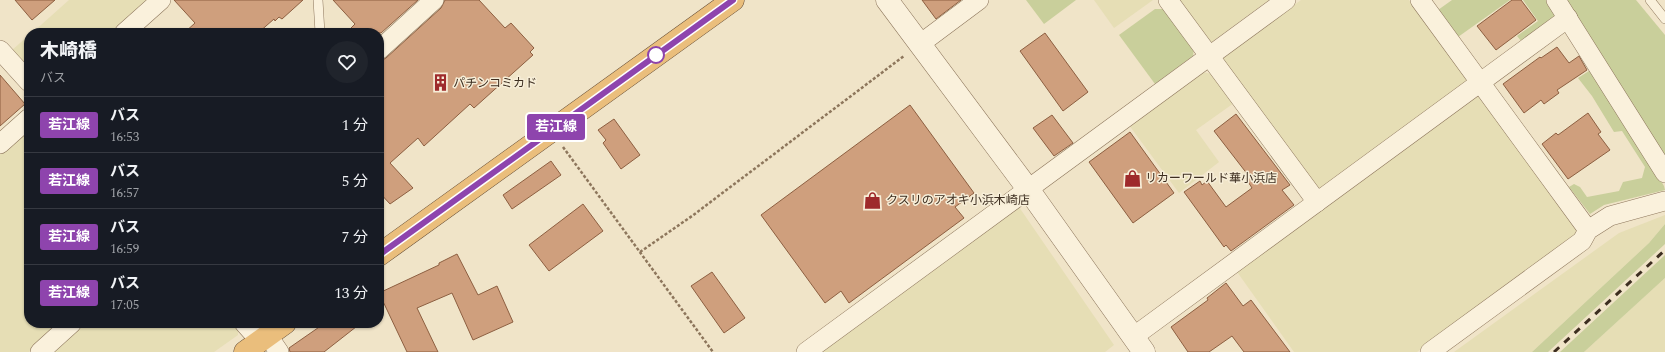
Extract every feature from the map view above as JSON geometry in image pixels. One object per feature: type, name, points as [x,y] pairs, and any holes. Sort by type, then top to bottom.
[{"type":"highway","points":[[384,251],[723,3]]},
{"type":"highway","points":[[263,345],[280,328]]},
{"type":"street","points":[[130,28],[161,0]]},
{"type":"street","points":[[384,45],[434,0]]},
{"type":"street","points":[[886,0],[1028,189],[1138,344],[1317,202],[1568,18]]},
{"type":"street","points":[[920,44],[979,0]]},
{"type":"street","points":[[1168,0],[1208,57],[1317,202]]},
{"type":"street","points":[[806,352],[1286,0]]},
{"type":"street","points":[[1420,0],[1588,230]]},
{"type":"street","points":[[1556,0],[1665,173]]},
{"type":"street","points":[[0,50],[24,76]]},
{"type":"street","points":[[0,144],[24,122]]},
{"type":"street","points":[[1430,352],[1582,241],[1588,230],[1610,216],[1665,201]]},
{"type":"street","points":[[40,352],[66,328]]},
{"type":"street","points":[[248,328],[263,345]]},
{"type":"lane","points":[[318,0],[320,28]]},
{"type":"lane","points":[[1650,0],[1665,19]]},
{"type":"path","points":[[640,252],[692,216],[920,44]]},
{"type":"path","points":[[553,129],[568,154],[714,352]]},
{"type":"shaded area","points":[[69,0],[152,0],[121,28],[38,28]]},
{"type":"shaded area","points":[[1094,0],[1153,0],[1114,28]]},
{"type":"shaded area","points":[[1177,0],[1269,0],[1209,44]]},
{"type":"shaded area","points":[[1301,0],[1409,0],[1470,82],[1320,193],[1220,59]]},
{"type":"shaded area","points":[[24,39],[24,65],[11,51]]},
{"type":"shaded area","points":[[1202,72],[1212,74],[1234,103],[1196,130],[1219,162],[1179,193],[1129,125]]},
{"type":"shaded area","points":[[1477,92],[1579,234],[1417,352],[1294,352],[1235,269]]},
{"type":"shaded area","points":[[24,132],[24,328],[55,328],[29,352],[0,352],[0,154]]},
{"type":"shaded area","points":[[1019,207],[1114,345],[1105,352],[820,352]]},
{"type":"shaded area","points":[[1665,215],[1665,224],[1649,243],[1532,352],[1454,352],[1619,233]]},
{"type":"shaded area","points":[[1665,278],[1665,352],[1584,352]]},
{"type":"shaded area","points":[[78,328],[238,329],[238,335],[214,352],[51,352]]},
{"type":"green space","points":[[1026,0],[1076,0],[1044,24]]},
{"type":"green space","points":[[1452,0],[1510,0],[1458,37],[1438,10]]},
{"type":"green space","points":[[1523,0],[1548,0],[1557,15],[1522,42],[1517,36],[1538,21]]},
{"type":"green space","points":[[1565,0],[1636,0],[1665,35],[1665,161]]},
{"type":"green space","points":[[1155,9],[1166,9],[1194,49],[1193,56],[1155,84],[1119,35]]},
{"type":"green space","points":[[1592,69],[1664,186],[1665,190],[1604,205],[1590,214],[1569,187],[1574,184],[1580,187],[1587,197],[1619,191],[1623,182],[1642,178],[1645,167],[1622,131],[1614,132],[1592,96],[1578,78]]},
{"type":"green space","points":[[1665,224],[1665,244],[1548,352],[1532,352],[1649,243]]},
{"type":"green space","points":[[1665,255],[1665,278],[1584,352],[1560,352]]},
{"type":"building","points":[[15,0],[55,0],[32,20]]},
{"type":"building","points":[[174,0],[303,0],[282,19],[279,17],[275,21],[274,19],[264,28],[190,28],[195,23]]},
{"type":"building","points":[[333,0],[418,0],[384,30],[384,28],[351,28],[355,24]]},
{"type":"building","name":"パチンコミカド","points":[[445,0],[479,0],[505,28],[511,23],[534,48],[530,52],[533,55],[474,108],[470,104],[424,146],[418,138],[390,163],[413,188],[390,204],[384,197],[384,59],[441,8]]},
{"type":"building","points":[[922,0],[961,0],[936,19]]},
{"type":"building","points":[[1512,0],[1521,0],[1536,20],[1496,50],[1477,26]]},
{"type":"building","points":[[1045,33],[1088,92],[1063,111],[1020,51]]},
{"type":"building","points":[[1557,47],[1569,63],[1579,56],[1587,70],[1557,90],[1559,93],[1544,104],[1541,100],[1524,113],[1503,84],[1540,57],[1541,58]]},
{"type":"building","points":[[0,75],[24,103],[24,105],[0,126]]},
{"type":"building","name":"クスリのアオキ小浜木崎店","points":[[910,105],[974,193],[955,207],[964,218],[849,303],[841,291],[825,303],[761,215]]},
{"type":"building","points":[[1588,113],[1601,132],[1598,134],[1610,150],[1568,179],[1542,144],[1556,133],[1558,135]]},
{"type":"building","points":[[1236,114],[1290,185],[1282,190],[1294,205],[1231,251],[1226,245],[1224,247],[1184,192],[1200,181],[1202,185],[1207,181],[1226,207],[1252,188],[1245,177],[1248,175],[1214,131]]},
{"type":"building","points":[[1052,115],[1073,143],[1054,156],[1033,128]]},
{"type":"building","points":[[614,119],[640,155],[621,169],[603,143],[606,140],[598,130]]},
{"type":"building","name":"リカーワールド華小浜店","points":[[1130,132],[1174,193],[1133,223],[1089,162]]},
{"type":"building","points":[[551,161],[561,175],[512,209],[503,195]]},
{"type":"building","points":[[583,204],[603,231],[549,271],[529,245]]},
{"type":"building","points":[[457,254],[478,295],[497,286],[513,322],[473,340],[452,293],[417,308],[438,352],[407,352],[384,304],[384,291],[439,265],[439,263]]},
{"type":"building","points":[[712,272],[745,318],[724,333],[691,286]]},
{"type":"building","points":[[1226,283],[1243,306],[1251,300],[1290,352],[1244,352],[1232,336],[1209,352],[1188,352],[1171,327],[1208,300],[1207,298]]},
{"type":"building","points":[[318,328],[355,328],[324,352],[290,352],[289,348]]},
{"type":"railway","points":[[1554,352],[1665,250]]},
{"type":"bus line","name":"若江線","points":[[384,251],[733,0]]},
{"type":"place","name":"パチンコミカド","points":[[440,83]]},
{"type":"place","name":"リカーワールド華小浜店","points":[[1132,178]]},
{"type":"place","name":"クスリのアオキ小浜木崎店","points":[[873,200]]}]
